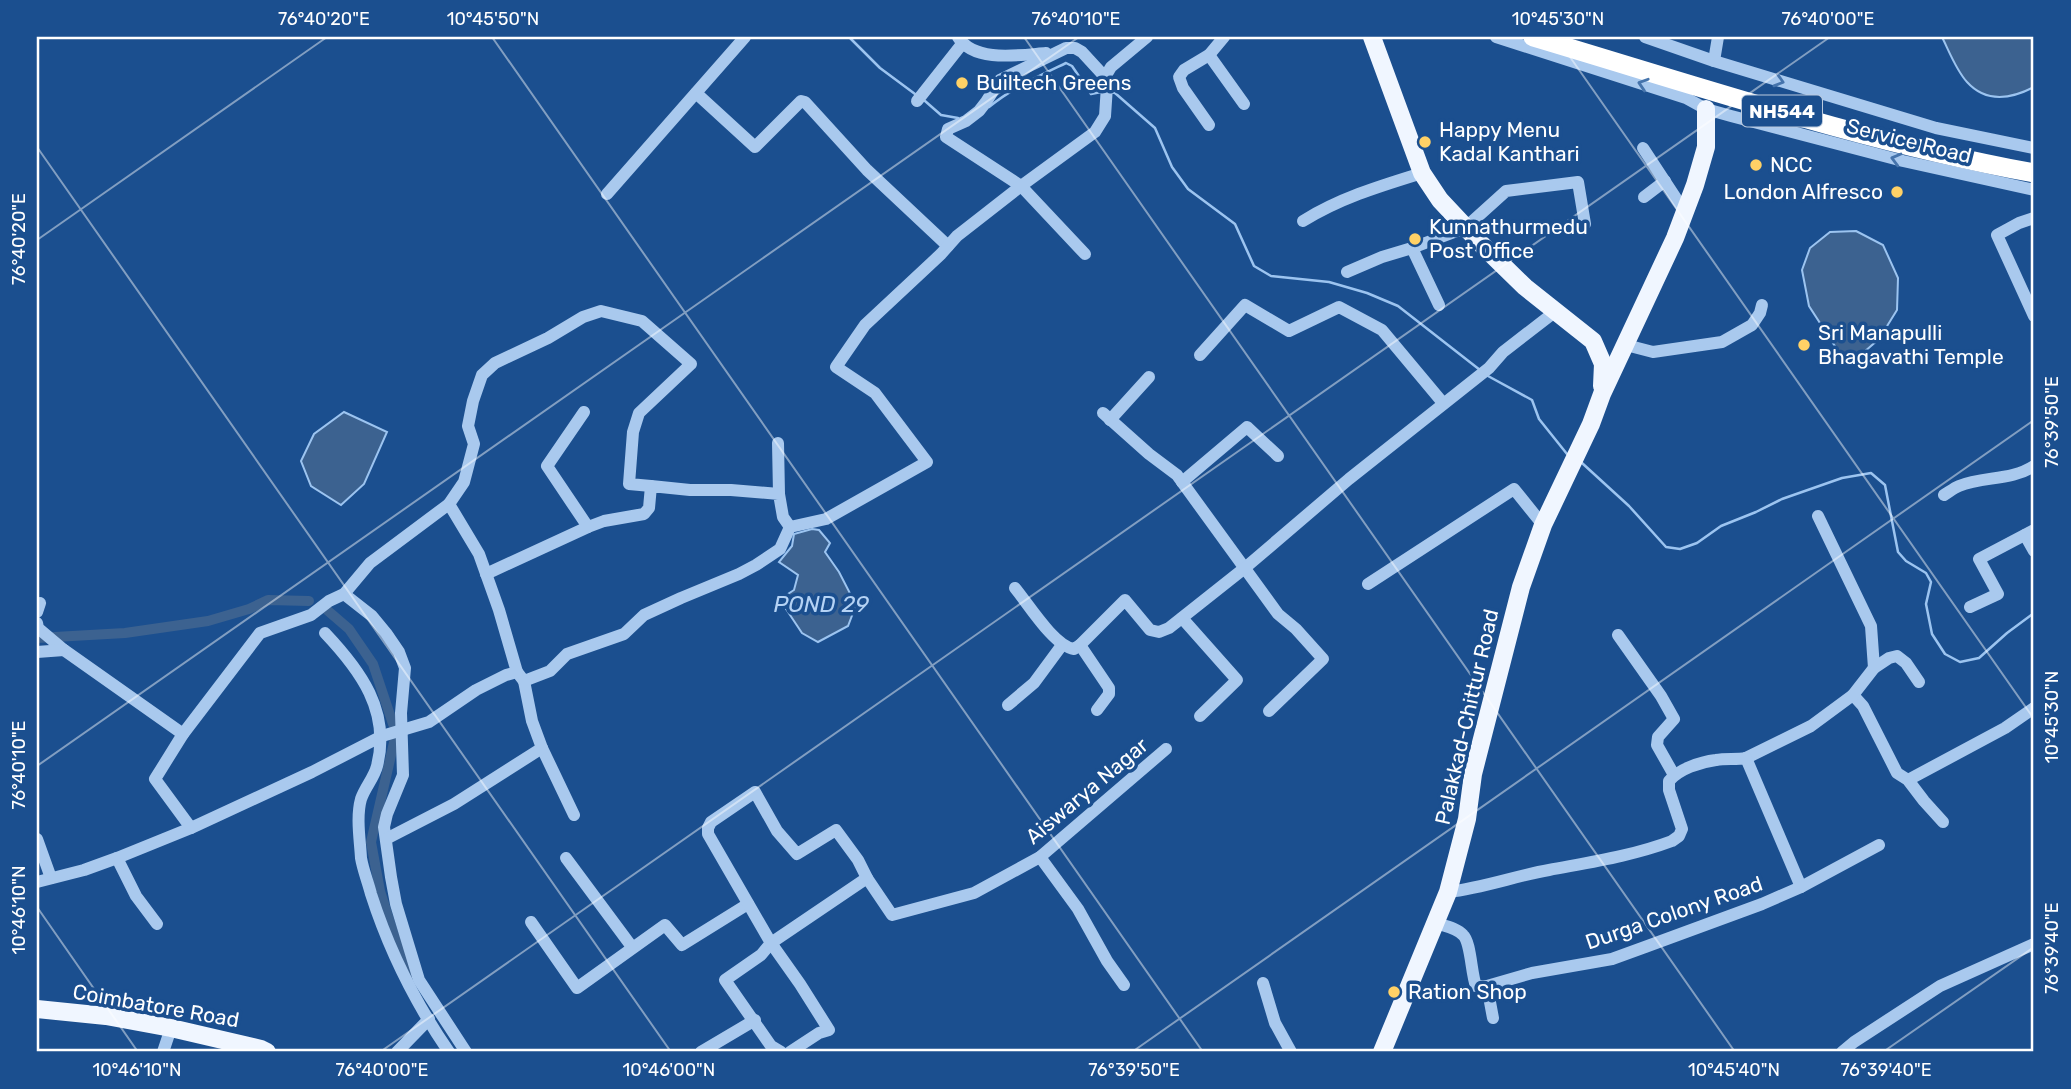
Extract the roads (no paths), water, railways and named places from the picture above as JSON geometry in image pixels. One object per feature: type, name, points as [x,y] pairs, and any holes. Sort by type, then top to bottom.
[{"type":"highway","name":"NH544","points":[[1532,37],[1920,149],[2034,173]]},
{"type":"highway","name":"NH544","points":[[1575,37],[1838,115],[1958,146],[2034,160]]},
{"type":"main road","name":"Palakkad-Chittur Road","points":[[1372,37],[1422,173],[1440,200],[1465,228],[1525,287],[1593,341],[1603,364],[1602,394]]},
{"type":"main road","name":"Palakkad-Chittur Road","points":[[1382,1052],[1448,892],[1466,819],[1473,774],[1521,587],[1543,525],[1675,238],[1706,147],[1706,109]]},
{"type":"main road","name":"Coimbatore Road","points":[[37,1009],[107,1016],[171,1028],[267,1052]]},
{"type":"street","points":[[607,194],[745,37]]},
{"type":"street","points":[[790,527],[826,519],[927,462],[875,393],[836,367],[865,325],[957,236],[1095,132],[1105,116],[1106,87],[1111,66],[1147,37]]},
{"type":"street","points":[[1209,125],[1183,88],[1179,77],[1184,70],[1209,55],[1224,37]]},
{"type":"street","name":"Service Road","points":[[1496,37],[1686,98],[1706,109],[1903,161],[2034,190]]},
{"type":"street","name":"Service Road","points":[[1645,37],[1714,61],[1936,128],[2034,148]]},
{"type":"street","points":[[1714,61],[1718,37]]},
{"type":"street","points":[[917,101],[960,40],[993,56],[1053,53]]},
{"type":"street","points":[[1085,254],[1021,186],[946,137],[948,129],[966,121],[978,111],[1000,80],[1066,48],[1075,48],[1082,52],[1106,87]]},
{"type":"street","points":[[1209,55],[1244,104]]},
{"type":"street","points":[[696,93],[755,147],[801,101],[805,102],[867,170],[948,246]]},
{"type":"street","points":[[1643,148],[1685,212]]},
{"type":"street","points":[[1303,220],[1356,193],[1422,173]]},
{"type":"street","points":[[1644,197],[1665,181]]},
{"type":"street","points":[[1347,272],[1465,228],[1506,191],[1577,182],[1585,223]]},
{"type":"street","points":[[2034,218],[2018,223],[1997,235],[2034,316]]},
{"type":"street","points":[[1412,248],[1439,305]]},
{"type":"street","points":[[1626,345],[1653,352],[1723,342],[1752,326],[1762,304]]},
{"type":"street","points":[[1200,355],[1245,305],[1289,331],[1339,307],[1382,330],[1443,403]]},
{"type":"street","points":[[191,828],[155,779],[183,734],[260,633],[311,615],[329,601],[344,594],[370,563],[449,504],[464,482],[474,444],[468,426],[473,401],[482,376],[495,363],[548,338],[583,317],[601,311],[642,321],[691,364],[639,413],[633,432],[629,484],[779,494]]},
{"type":"street","points":[[1015,588],[1053,637],[1066,648],[1074,649],[1080,645],[1125,600],[1150,630],[1159,632],[1169,628],[1246,567],[1349,479],[1489,368],[1503,352],[1556,312]]},
{"type":"street","points":[[1149,377],[1106,417],[1177,475],[1278,614],[1296,629],[1323,659],[1269,711]]},
{"type":"street","points":[[584,412],[547,466],[588,527]]},
{"type":"street","points":[[1182,482],[1247,427],[1278,456]]},
{"type":"street","points":[[778,443],[779,494],[783,517],[790,527]]},
{"type":"street","points":[[1944,495],[1959,486],[2026,472],[2034,466]]},
{"type":"street","points":[[486,574],[588,527],[604,521],[645,514],[649,508],[651,486]]},
{"type":"street","points":[[1368,584],[1514,489],[1543,525]]},
{"type":"street","points":[[449,504],[479,554],[521,676],[532,721],[574,815]]},
{"type":"street","points":[[1818,516],[1871,626],[1874,667]]},
{"type":"street","points":[[37,882],[117,858],[191,828],[382,736],[429,722],[476,690],[506,675],[521,676],[550,671],[567,654],[624,634],[645,615],[748,570],[780,549],[790,527]]},
{"type":"street","points":[[1970,607],[1998,594],[1979,559],[2030,532],[2034,551]]},
{"type":"street","points":[[344,594],[372,616],[399,652],[405,668],[401,730],[403,775],[384,827],[396,904],[419,981],[466,1052]]},
{"type":"street","points":[[1182,618],[1237,680],[1200,716]]},
{"type":"street","points":[[37,626],[64,650],[183,734]]},
{"type":"street","points":[[325,633],[350,659],[365,682],[377,711],[382,736],[373,778],[360,802],[359,817],[362,862],[375,906],[400,970],[449,1052]]},
{"type":"street","points":[[1618,635],[1674,719],[1658,737],[1657,745],[1674,775]]},
{"type":"street","points":[[1008,705],[1034,683],[1062,645]]},
{"type":"street","points":[[1080,645],[1109,688],[1097,710]]},
{"type":"street","points":[[37,652],[64,650]]},
{"type":"street","points":[[1448,892],[1614,859],[1672,841],[1679,836],[1682,829],[1669,790],[1669,781],[1674,775],[1704,762],[1746,758],[1811,726],[1853,695],[1874,667],[1889,658],[1898,656],[1920,682]]},
{"type":"street","points":[[1853,695],[1863,706],[1897,773],[1908,780],[1943,822]]},
{"type":"street","points":[[1908,780],[2005,728],[2034,708]]},
{"type":"street","points":[[386,839],[454,804],[542,748]]},
{"type":"street","name":"Aiswarya Nagar","points":[[867,878],[892,915],[974,893],[1040,857],[1166,750]]},
{"type":"street","points":[[1746,758],[1801,887]]},
{"type":"street","points":[[781,1052],[771,1046],[725,980],[761,955],[771,943],[867,878],[858,860],[836,830],[797,854],[777,831],[755,792],[711,822],[708,834],[771,943],[829,1030],[819,1033],[790,1052]]},
{"type":"street","points":[[37,839],[51,878]]},
{"type":"street","name":"Durga Colony Road","points":[[1487,986],[1532,973],[1612,959],[1762,904],[1801,887],[1879,845]]},
{"type":"street","points":[[1040,857],[1078,909],[1107,961],[1124,985]]},
{"type":"street","points":[[117,858],[136,896],[157,924]]},
{"type":"street","points":[[566,858],[632,947]]},
{"type":"street","points":[[531,922],[577,988],[665,925],[682,945],[748,904]]},
{"type":"street","points":[[1436,923],[1462,933],[1468,942],[1476,986],[1487,986],[1493,1018]]},
{"type":"street","points":[[1842,1052],[1940,986],[2034,944]]},
{"type":"street","points":[[1264,983],[1275,1023],[1291,1052]]},
{"type":"street","points":[[397,1052],[429,1019]]},
{"type":"street","points":[[701,1052],[755,1020]]},
{"type":"street","points":[[163,1052],[171,1028]]},
{"type":"water","points":[[1942,37],[2034,37],[2034,87],[1999,97],[1974,89],[1956,66]]},
{"type":"water","points":[[1856,231],[1883,245],[1898,278],[1897,310],[1879,339],[1856,359],[1842,357],[1809,306],[1802,270],[1810,248],[1830,232]]},
{"type":"water","points":[[344,412],[387,432],[364,484],[341,505],[311,486],[301,461],[314,434]]},
{"type":"water","name":"POND 29","points":[[819,530],[830,543],[825,552],[856,605],[848,626],[818,642],[802,633],[782,603],[785,596],[794,590],[798,575],[779,562],[792,546],[794,534]]},
{"type":"waterway","points":[[849,37],[880,68],[915,94]]},
{"type":"waterway","points":[[989,107],[1016,88],[1066,63],[1072,66],[1091,94],[1101,92]]},
{"type":"waterway","points":[[1111,92],[1155,128],[1172,167],[1188,189],[1235,224],[1254,266],[1271,276],[1329,282],[1398,306],[1480,370]]},
{"type":"waterway","points":[[925,101],[941,115],[958,118]]},
{"type":"waterway","points":[[1488,376],[1532,400],[1539,419],[1567,454]]},
{"type":"waterway","points":[[1582,463],[1629,506],[1666,547],[1680,549],[1697,543],[1721,526],[1782,499],[1842,478],[1871,473],[1885,485],[1898,552],[1906,561],[1926,573],[1931,582],[1926,604],[1932,634],[1945,654],[1960,662],[1979,658],[2034,613]]},
{"type":"waterway","points":[[37,638],[125,633],[208,621],[249,609],[268,600],[309,601]]},
{"type":"waterway","points":[[327,610],[349,629],[373,664],[393,724]]},
{"type":"waterway","points":[[395,738],[371,842],[380,891],[394,935],[413,976]]},
{"type":"place","name":"Builtech Greens","points":[[962,83]]},
{"type":"place","name":"Happy Menu Kadal Kanthari","points":[[1425,142]]},
{"type":"place","name":"NCC","points":[[1756,165]]},
{"type":"place","name":"London Alfresco","points":[[1897,192]]},
{"type":"place","name":"Kunnathurmedu Post Office","points":[[1415,239]]},
{"type":"place","name":"Sri Manapulli Bhagavathi Temple","points":[[1804,345]]},
{"type":"place","name":"Ration Shop","points":[[1394,992]]}]
